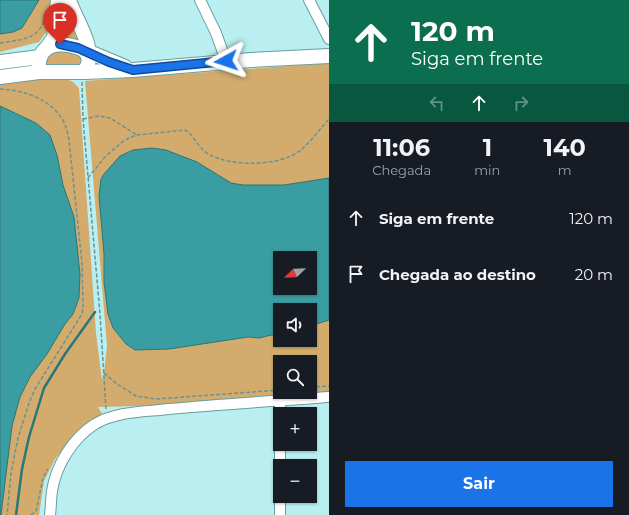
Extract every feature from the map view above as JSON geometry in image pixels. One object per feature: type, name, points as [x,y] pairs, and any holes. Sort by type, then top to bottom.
[{"type":"street","points":[[39,72],[38,61],[42,53],[54,38],[58,0]]},
{"type":"street","points":[[69,0],[83,33],[92,49],[89,59]]},
{"type":"street","points":[[200,0],[216,33],[226,61]]},
{"type":"street","points":[[309,0],[329,39]]},
{"type":"street","points":[[0,62],[42,53],[53,45],[60,44],[89,59],[133,70],[226,61],[329,56]]},
{"type":"street","points":[[0,77],[39,72],[89,59],[133,70]]},
{"type":"street","points":[[50,515],[52,490],[60,465],[73,443],[94,424],[110,416],[184,408],[329,397]]},
{"type":"street","points":[[280,400],[280,407]]},
{"type":"street","points":[[280,503],[280,515]]},
{"type":"path","points":[[0,43],[30,37],[38,32],[43,26],[44,20]]},
{"type":"path","points":[[89,59],[82,80],[83,119],[106,408],[110,416]]},
{"type":"path","points":[[0,89],[13,90],[39,98],[58,114],[65,125],[69,140],[84,295],[82,314],[34,389],[29,403],[18,438],[11,473],[7,515]]},
{"type":"path","points":[[83,119],[99,116],[110,118],[137,135]]},
{"type":"path","points":[[88,178],[105,158],[122,142],[137,135],[185,130],[189,132],[206,153],[218,159],[249,163],[264,163],[280,160],[295,154],[302,149],[329,119]]},
{"type":"path","points":[[104,373],[117,384],[136,396],[156,399],[273,391]]},
{"type":"path","points":[[317,387],[329,386]]},
{"type":"shaded area","points":[[0,0],[51,0],[47,31],[39,42],[0,52]]},
{"type":"shaded area","points":[[62,0],[81,44],[61,38]]},
{"type":"shaded area","points":[[62,49],[78,55],[82,61],[82,65],[44,68],[48,54]]},
{"type":"shaded area","points":[[329,63],[329,393],[317,394],[317,355],[273,355],[273,397],[174,405],[98,407],[102,414],[76,433],[55,459],[44,481],[39,515],[0,515],[0,83],[63,77],[73,82],[79,88],[96,333],[102,380],[107,346],[85,81]]},
{"type":"water","points":[[0,0],[39,0],[22,28],[13,32],[0,34]]},
{"type":"water","points":[[0,106],[36,123],[50,135],[57,155],[63,185],[74,217],[80,274],[79,298],[73,314],[30,377],[20,397],[12,426],[1,515],[0,515]]},
{"type":"water","points":[[152,148],[166,150],[197,162],[231,183],[243,185],[284,185],[329,178],[329,320],[317,324],[317,303],[273,303],[273,335],[259,338],[248,337],[169,349],[135,350],[126,344],[113,328],[108,314],[104,282],[104,254],[99,196],[101,179],[120,156],[133,150]]},
{"type":"waterway","points":[[16,515],[22,469],[29,437],[44,388],[65,354],[95,312]]},
{"type":"route","points":[[60,44],[78,48],[109,62],[133,70],[226,61]]}]
